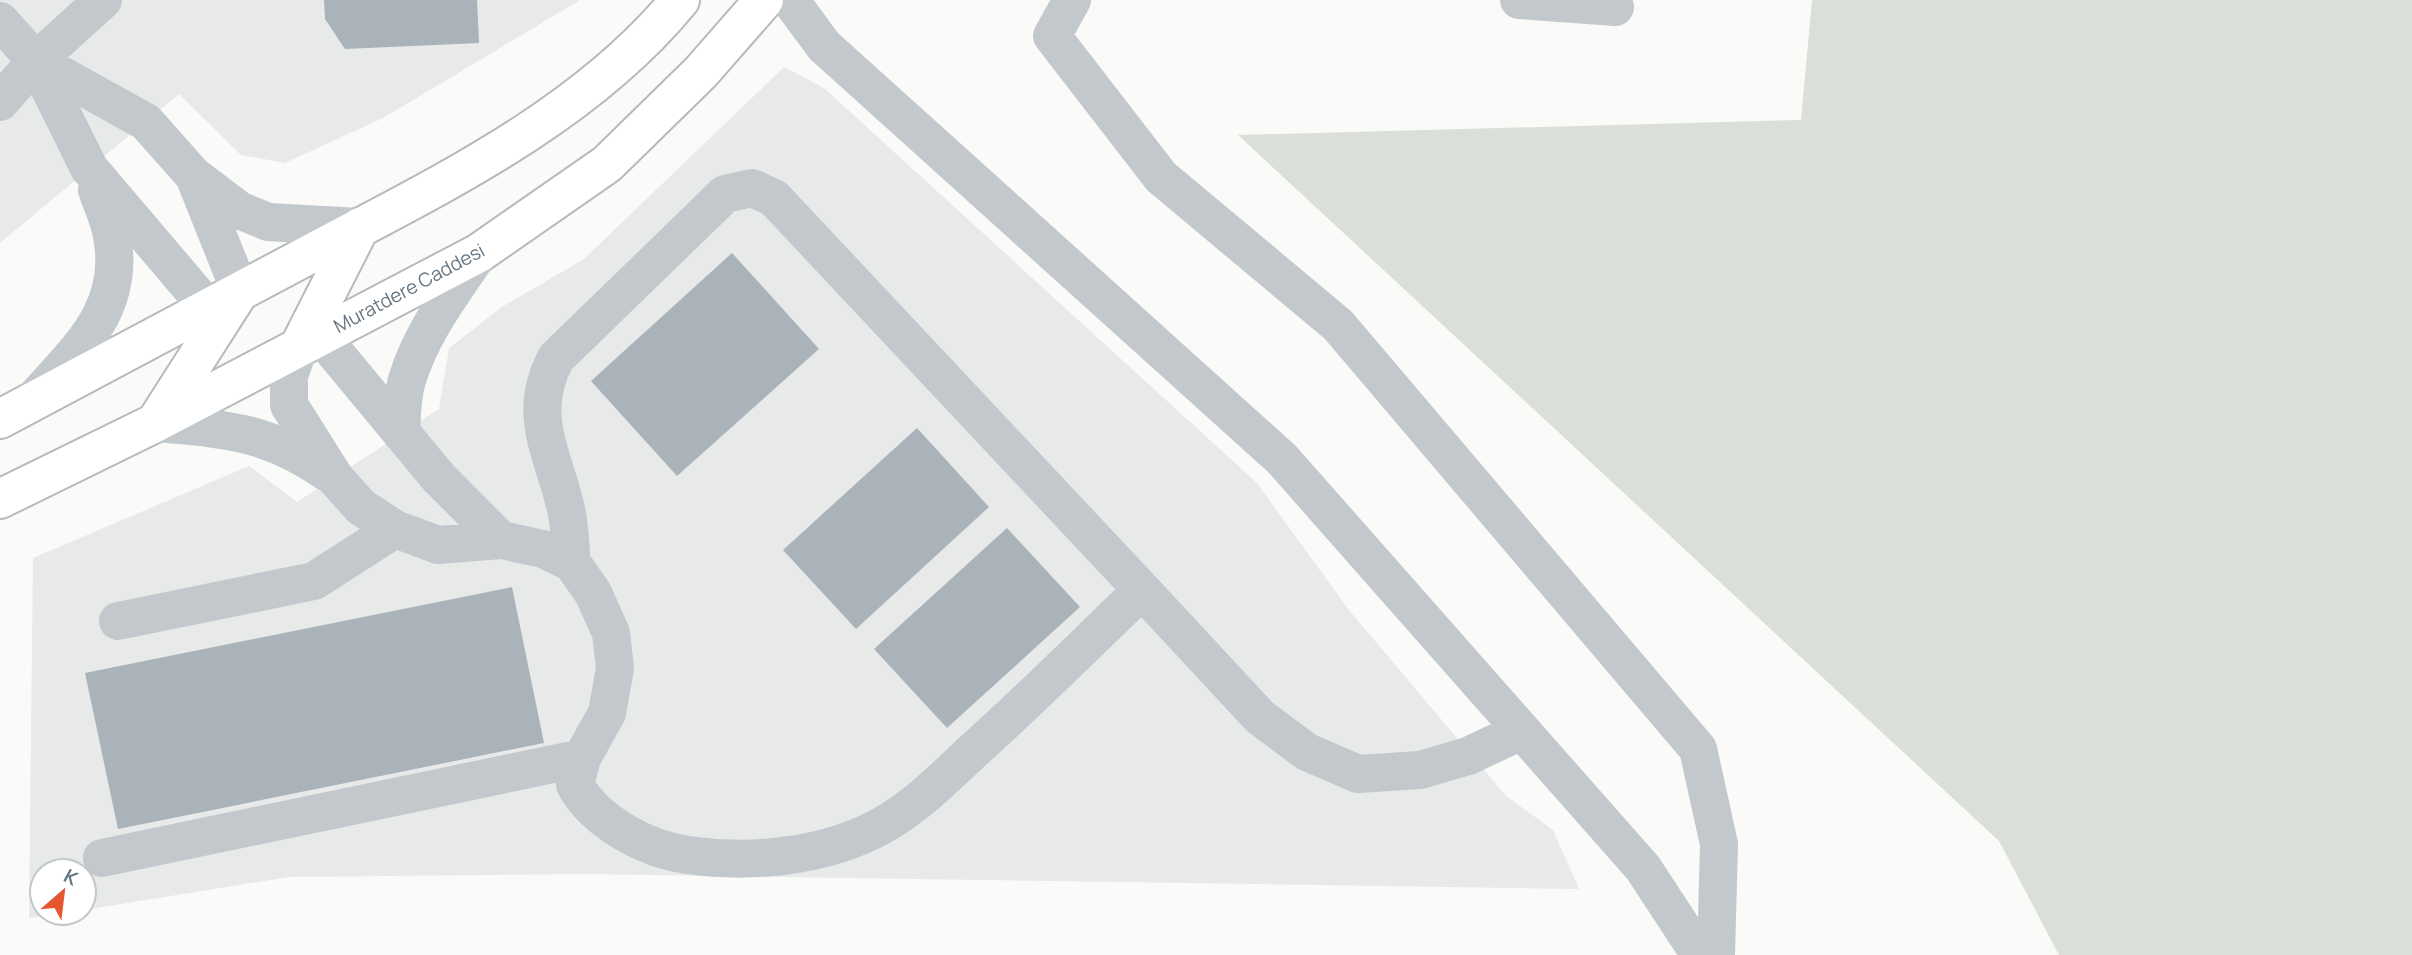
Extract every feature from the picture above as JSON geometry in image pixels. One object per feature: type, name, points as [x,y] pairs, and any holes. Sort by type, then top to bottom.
[{"type":"main road","points":[[15,411],[501,149],[592,85],[655,30],[680,0]]},
{"type":"main road","name":"Muratdere Caddesi","points":[[0,499],[155,424],[479,253],[607,164],[701,72],[764,0]]},
{"type":"main road","points":[[310,341],[360,227]]},
{"type":"main road","points":[[155,424],[224,300]]},
{"type":"street","points":[[0,102],[36,61],[103,0]]},
{"type":"street","points":[[790,0],[824,46],[1282,459],[1643,868],[1700,955]]},
{"type":"street","points":[[1072,0],[1052,36],[1161,177],[1339,325],[1698,749],[1719,844],[1716,955]]},
{"type":"street","points":[[1519,0],[1615,7]]},
{"type":"street","points":[[0,21],[36,61],[89,168],[112,235],[115,267],[109,303],[92,333],[15,411]]},
{"type":"street","points":[[36,61],[146,122],[194,176],[239,210],[268,222],[360,227]]},
{"type":"street","points":[[89,168],[224,300]]},
{"type":"street","points":[[194,176],[224,300]]},
{"type":"street","points":[[572,563],[567,511],[540,422],[545,379],[556,358],[725,194],[752,188],[774,198],[1260,717],[1307,752],[1358,774],[1420,770],[1468,756],[1521,731]]},
{"type":"street","points":[[401,433],[406,382],[419,349],[436,316],[479,253]]},
{"type":"street","points":[[501,540],[310,341],[289,376],[289,405],[335,478],[361,507],[395,529],[438,545],[501,540],[543,549],[572,563],[593,593],[611,633],[615,668],[607,713],[582,758],[575,785],[586,806],[623,831],[671,852],[725,860],[775,857],[831,845],[883,825],[926,794],[1142,590]]},
{"type":"street","points":[[155,424],[225,429],[260,436],[297,452],[335,478]]},
{"type":"street","points":[[118,621],[314,581],[395,529]]},
{"type":"street","points":[[102,858],[582,758]]},
{"type":"shaded area","points":[[0,0],[580,0],[383,118],[285,163],[241,155],[179,94],[0,243]]},
{"type":"shaded area","points":[[1812,0],[2412,0],[2412,955],[2059,955],[1999,841],[1238,135],[1801,120]]},
{"type":"shaded area","points":[[784,67],[824,88],[1257,483],[1348,609],[1506,796],[1553,830],[1579,889],[585,874],[289,877],[98,908],[98,857],[30,857],[33,558],[249,466],[297,502],[439,409],[449,348],[502,307],[584,259]]},
{"type":"building","points":[[324,0],[477,0],[479,43],[345,49],[325,19]]},
{"type":"building","points":[[732,253],[819,349],[677,476],[591,381]]},
{"type":"building","points":[[917,428],[989,507],[856,629],[783,550]]},
{"type":"building","points":[[1007,528],[1080,607],[947,728],[874,649]]},
{"type":"building","points":[[512,587],[544,743],[118,829],[85,673]]}]
